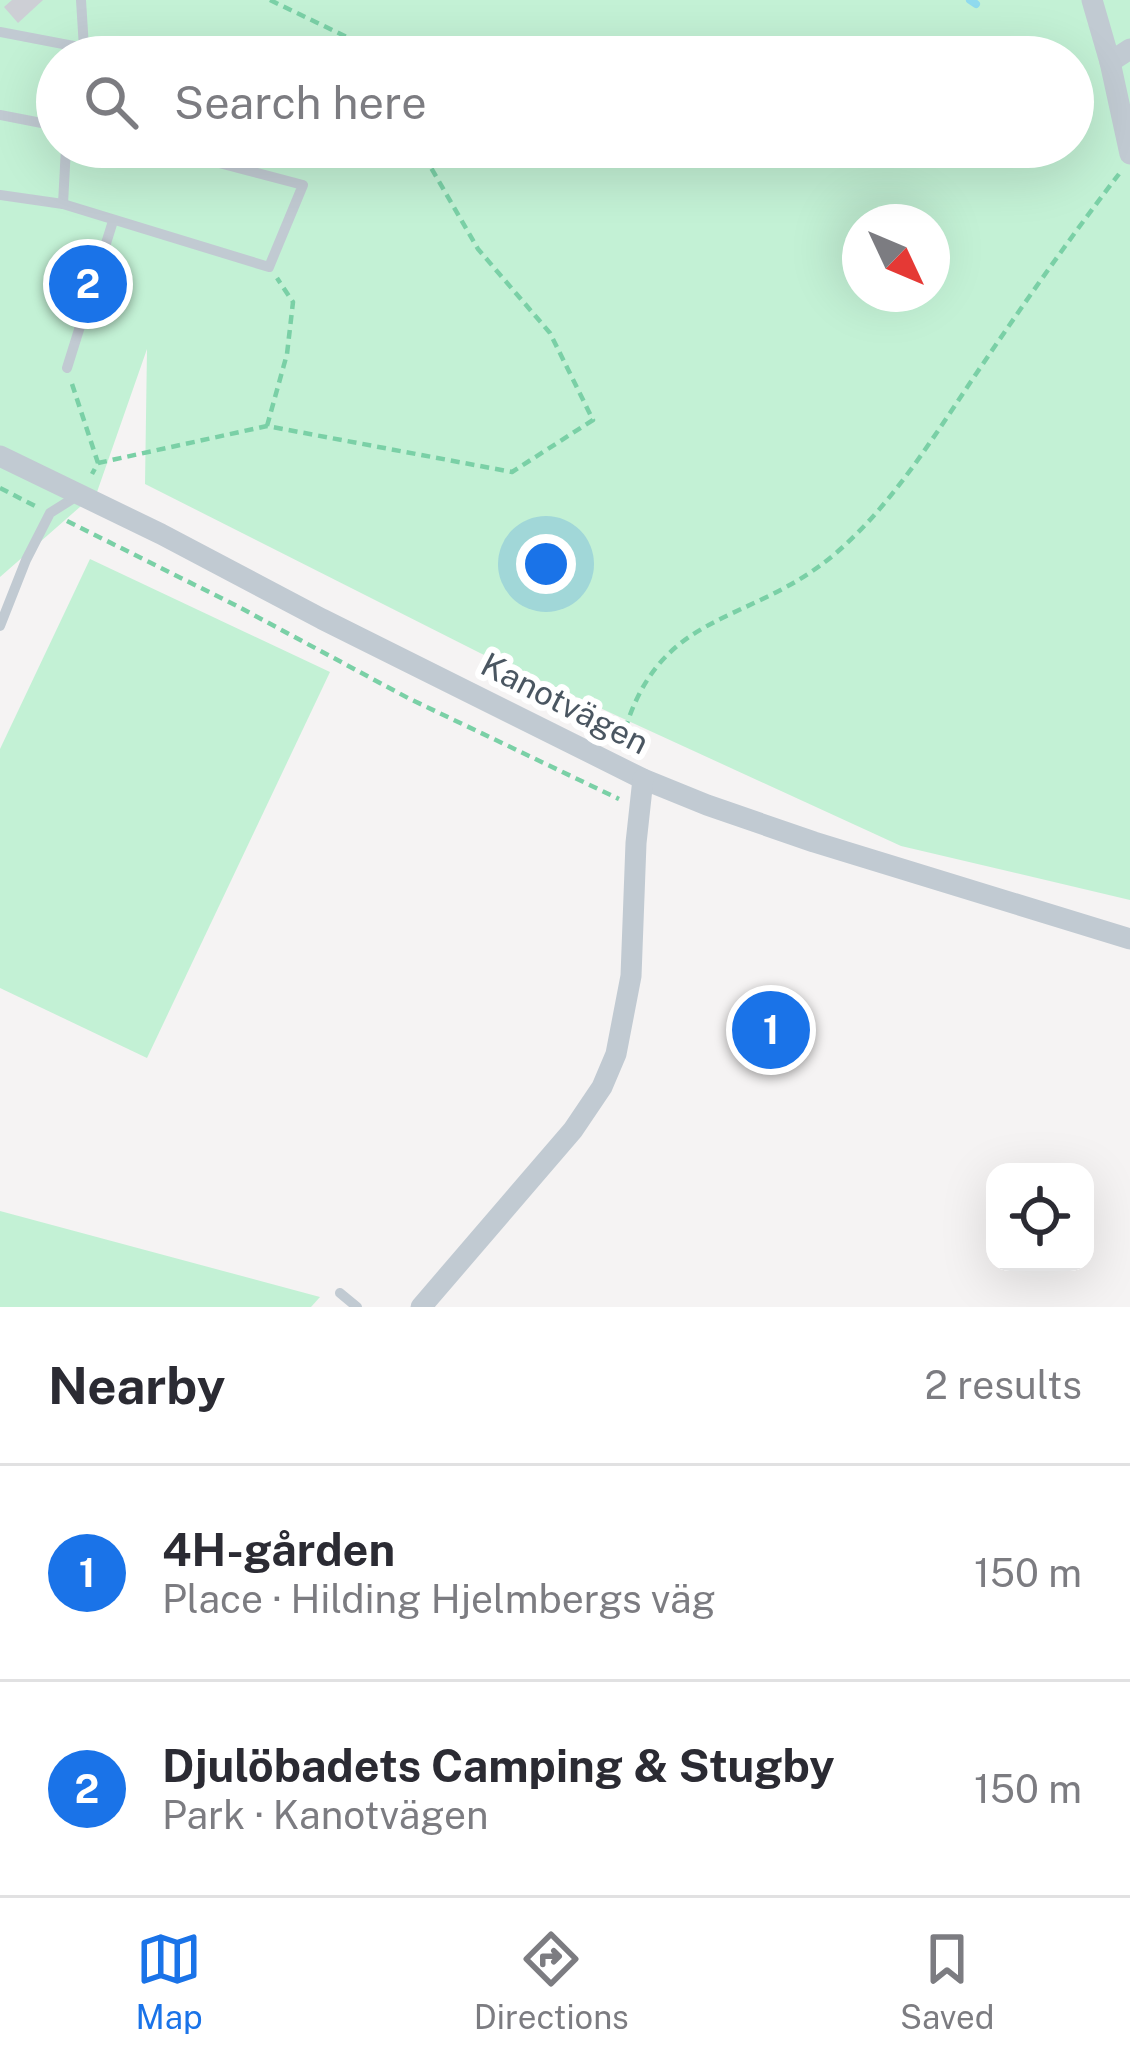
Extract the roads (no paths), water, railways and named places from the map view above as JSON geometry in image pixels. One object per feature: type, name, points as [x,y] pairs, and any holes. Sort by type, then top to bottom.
[{"type":"street","points":[[1092,0],[1130,157]]},
{"type":"street","points":[[1110,62],[1130,49]]},
{"type":"street","name":"Kanotvägen","points":[[0,456],[643,779],[814,842],[1130,939]]},
{"type":"street","points":[[421,1307],[573,1130],[602,1087],[616,1054],[631,976],[643,779]]},
{"type":"lane","points":[[82,0],[83,36]]},
{"type":"lane","points":[[0,32],[36,41]]},
{"type":"lane","points":[[0,115],[36,122]]},
{"type":"lane","points":[[63,204],[65,168]]},
{"type":"lane","points":[[0,195],[63,204],[269,267],[303,185],[238,168]]},
{"type":"lane","points":[[67,368],[113,220]]},
{"type":"lane","points":[[0,626],[50,513],[80,494]]},
{"type":"lane","points":[[340,1293],[357,1307]]},
{"type":"waterway","points":[[970,0],[976,4]]},
{"type":"place","name":"Djulöbadets Camping & Stugby","points":[[88,284]]},
{"type":"place","name":"4H-gården","points":[[771,1030]]}]
